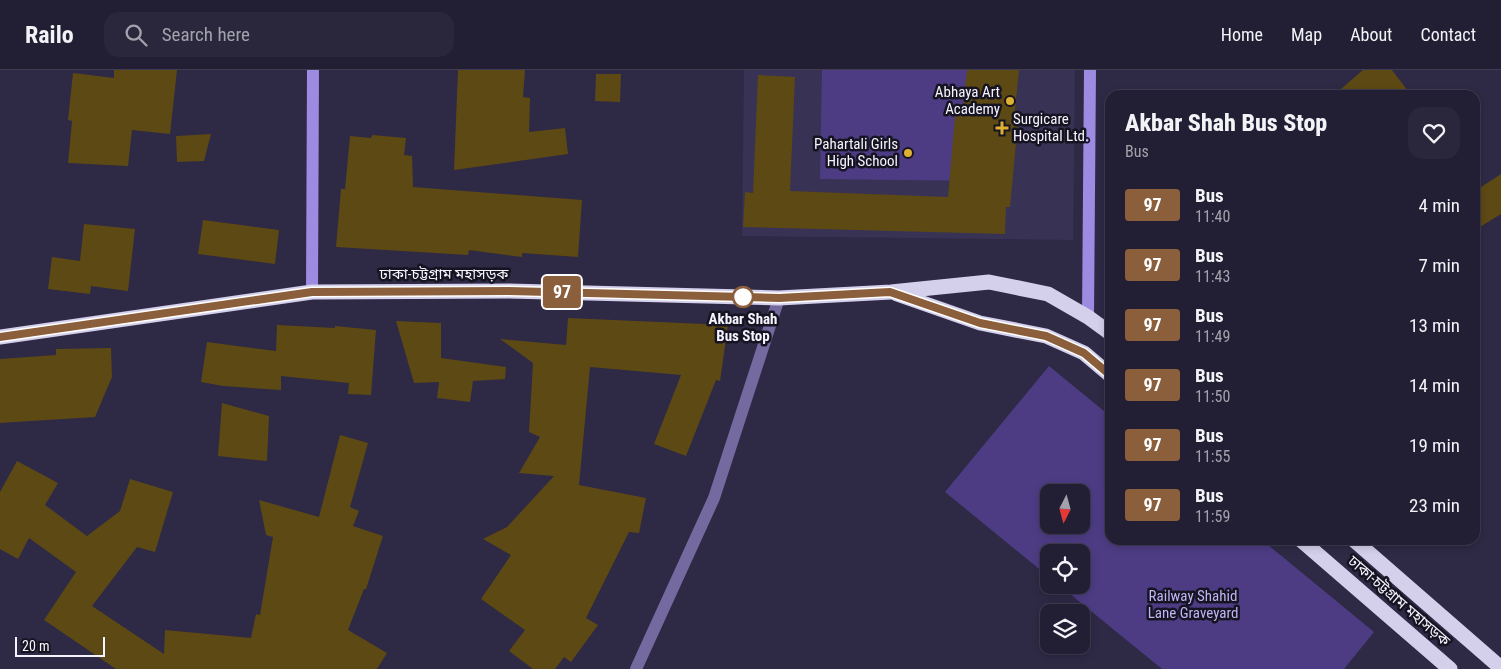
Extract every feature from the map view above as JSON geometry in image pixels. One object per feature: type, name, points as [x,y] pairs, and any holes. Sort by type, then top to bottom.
[{"type":"highway","name":"ঢাকা-চট্টগ্রাম মহাসড়ক","points":[[0,337],[312,292],[509,291],[779,298],[890,292],[989,282],[1048,294],[1088,316],[1105,329]]},
{"type":"highway","name":"ঢাকা-চট্টগ্রাম মহাসড়ক","points":[[890,292],[980,323],[1046,336],[1084,353],[1105,371]]},
{"type":"highway","name":"ঢাকা-চট্টগ্রাম মহাসড়ক","points":[[1307,545],[1450,669]]},
{"type":"highway","name":"ঢাকা-চট্টগ্রাম মহাসড়ক","points":[[1360,545],[1501,668]]},
{"type":"main road","points":[[312,292],[313,70]]},
{"type":"main road","points":[[1088,316],[1090,70]]},
{"type":"street","points":[[636,669],[714,498],[779,298]]},
{"type":"shaded area","name":"Pahartali Girls High School","points":[[744,70],[1075,70],[1073,240],[742,236]]},
{"type":"green space","points":[[822,70],[987,70],[986,181],[820,179]]},
{"type":"green space","name":"Railway Shahid Lane Graveyard","points":[[1049,366],[1105,412],[1105,545],[1268,545],[1374,632],[1344,669],[1162,669],[1090,610],[1090,604],[1082,604],[1070,594],[1090,594],[1090,544],[1040,544],[1040,570],[945,492]]},
{"type":"building","points":[[114,70],[177,70],[170,134],[132,130],[128,166],[68,163],[72,121],[68,120],[73,73],[114,78]]},
{"type":"building","points":[[458,70],[525,70],[523,97],[530,98],[529,132],[565,128],[568,154],[454,170]]},
{"type":"building","points":[[967,70],[1019,70],[1014,120],[1018,121],[1010,207],[1006,207],[1005,234],[743,227],[745,192],[753,193],[758,75],[795,77],[790,191],[948,197],[955,116],[962,116]]},
{"type":"building","points":[[1363,70],[1392,70],[1407,90],[1340,90]]},
{"type":"building","points":[[596,74],[621,74],[620,102],[595,101]]},
{"type":"building","points":[[211,134],[204,161],[177,162],[176,136]]},
{"type":"building","points":[[372,135],[406,138],[404,155],[412,156],[413,187],[582,200],[578,257],[522,253],[522,257],[469,250],[468,255],[336,247],[341,189],[345,189],[350,136],[371,138]]},
{"type":"building","points":[[1501,174],[1501,214],[1480,227],[1480,188]]},
{"type":"building","points":[[203,220],[279,230],[275,264],[198,254]]},
{"type":"building","points":[[84,224],[135,229],[128,291],[91,286],[90,294],[48,289],[52,257],[80,261]]},
{"type":"building","points":[[568,318],[728,325],[720,381],[716,380],[686,456],[654,444],[681,375],[590,367],[579,485],[646,498],[639,533],[629,532],[586,618],[598,625],[571,662],[564,657],[555,669],[533,669],[509,651],[525,630],[481,599],[511,555],[483,539],[507,527],[554,476],[519,473],[540,437],[529,432],[533,363],[500,339],[566,345]]},
{"type":"building","points":[[396,321],[441,323],[441,358],[506,367],[505,379],[473,381],[470,402],[437,398],[439,382],[414,383]]},
{"type":"building","points":[[277,325],[335,328],[335,326],[376,330],[371,395],[348,394],[349,383],[281,376],[281,390],[223,386],[201,382],[207,342],[276,351]]},
{"type":"building","points":[[111,348],[112,377],[95,417],[0,423],[0,359],[56,355],[56,349]]},
{"type":"building","points":[[222,403],[269,416],[267,461],[218,456]]},
{"type":"building","points":[[340,435],[368,443],[350,507],[359,511],[353,526],[383,536],[366,589],[364,589],[348,630],[387,653],[377,669],[116,669],[44,620],[76,572],[29,538],[18,559],[0,549],[0,492],[17,461],[58,483],[45,505],[87,536],[120,511],[130,479],[173,492],[155,552],[137,547],[92,606],[164,654],[165,630],[251,638],[256,614],[260,615],[273,537],[266,535],[259,500],[319,517]]},
{"type":"bus line","name":"97","points":[[0,337],[312,292],[509,291],[779,298],[890,292],[980,323],[1046,336],[1084,353],[1105,371]]},
{"type":"place","name":"Abhaya Art Academy","points":[[1010,101]]},
{"type":"place","name":"Surgicare Hospital Ltd.","points":[[1002,128]]},
{"type":"place","name":"Pahartali Girls High School","points":[[908,153]]},
{"type":"place","name":"Akbar Shah Bus Stop","points":[[743,297]]}]
